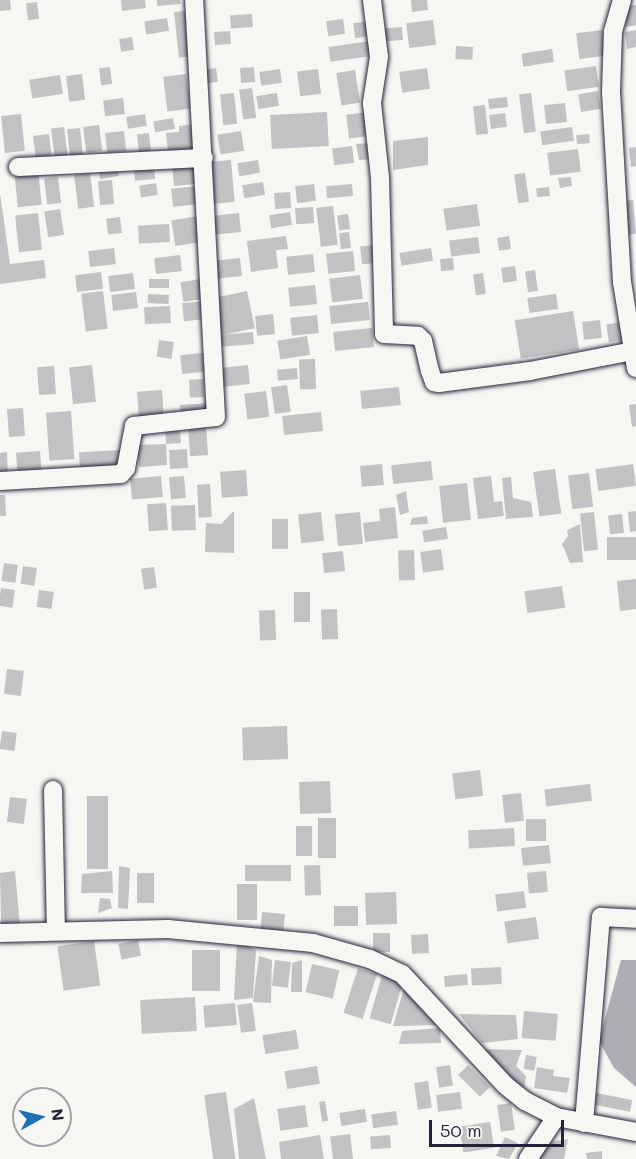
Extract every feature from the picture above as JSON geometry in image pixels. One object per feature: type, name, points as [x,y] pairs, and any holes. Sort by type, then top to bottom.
[{"type":"street","points":[[0,482],[121,474],[126,468],[134,426],[216,417],[194,0]]},
{"type":"street","points":[[372,0],[379,57],[372,102],[380,178],[384,334],[418,336],[423,341],[434,382],[439,383],[635,360],[622,282],[611,92],[613,31],[622,0]]},
{"type":"street","points":[[18,167],[204,158]]},
{"type":"street","points":[[53,790],[56,930]]},
{"type":"street","points":[[584,1123],[601,917],[636,919]]},
{"type":"street","points":[[0,933],[168,929],[313,943],[370,959],[402,974],[505,1085],[525,1101],[556,1117],[636,1132]]},
{"type":"street","points":[[528,1159],[556,1117]]},
{"type":"shaded area","points":[[621,960],[636,960],[636,1087],[614,1068],[599,1041]]},
{"type":"building","points":[[0,0],[10,0],[11,10],[0,11]]},
{"type":"building","points":[[121,0],[145,0],[146,8],[122,11]]},
{"type":"building","points":[[157,0],[180,0],[181,4],[157,6]]},
{"type":"building","points":[[411,0],[427,0],[428,10],[412,12]]},
{"type":"building","points":[[37,2],[39,19],[28,20],[26,3]]},
{"type":"building","points":[[636,5],[636,25],[626,27],[623,7]]},
{"type":"building","points":[[193,10],[198,56],[179,58],[174,12]]},
{"type":"building","points":[[252,14],[253,27],[231,29],[230,16]]},
{"type":"building","points":[[167,18],[169,31],[146,34],[144,22]]},
{"type":"building","points":[[343,19],[345,34],[328,36],[326,21]]},
{"type":"building","points":[[433,20],[436,45],[409,48],[406,23]]},
{"type":"building","points":[[370,21],[372,36],[355,38],[353,23]]},
{"type":"building","points":[[402,27],[403,40],[386,41],[385,28]]},
{"type":"building","points":[[602,30],[605,56],[579,59],[576,33]]},
{"type":"building","points":[[636,30],[636,47],[627,49],[625,32]]},
{"type":"building","points":[[230,31],[231,44],[215,45],[214,32]]},
{"type":"building","points":[[132,37],[134,50],[121,52],[119,39]]},
{"type":"building","points":[[371,41],[373,56],[331,62],[328,47]]},
{"type":"building","points":[[456,46],[473,47],[472,60],[455,59]]},
{"type":"building","points":[[552,49],[554,62],[523,67],[521,54]]},
{"type":"building","points":[[596,66],[599,87],[567,91],[564,70]]},
{"type":"building","points":[[110,67],[112,84],[101,85],[99,68]]},
{"type":"building","points":[[254,67],[255,82],[241,83],[240,68]]},
{"type":"building","points":[[216,68],[218,82],[203,84],[201,70]]},
{"type":"building","points":[[427,68],[430,89],[402,93],[399,72]]},
{"type":"building","points":[[280,69],[282,83],[261,86],[259,72]]},
{"type":"building","points":[[318,69],[321,94],[300,96],[297,72]]},
{"type":"building","points":[[355,70],[360,103],[341,106],[336,73]]},
{"type":"building","points":[[82,74],[85,100],[69,102],[66,76]]},
{"type":"building","points":[[186,74],[190,109],[167,112],[163,77]]},
{"type":"building","points":[[60,75],[63,94],[32,99],[29,80]]},
{"type":"building","points":[[252,88],[256,118],[243,120],[239,90]]},
{"type":"building","points":[[598,91],[601,109],[581,112],[578,94]]},
{"type":"building","points":[[234,93],[237,124],[223,125],[220,94]]},
{"type":"building","points":[[277,93],[279,106],[258,109],[256,96]]},
{"type":"building","points":[[531,93],[536,132],[524,133],[519,94]]},
{"type":"building","points":[[507,97],[508,107],[489,109],[488,99]]},
{"type":"building","points":[[123,98],[125,114],[105,116],[103,100]]},
{"type":"building","points":[[565,103],[567,122],[546,124],[544,105]]},
{"type":"building","points":[[485,105],[488,134],[476,135],[473,106]]},
{"type":"building","points":[[327,112],[329,146],[272,149],[270,115]]},
{"type":"building","points":[[369,112],[372,136],[349,139],[346,115]]},
{"type":"building","points":[[505,113],[507,127],[491,129],[489,115]]},
{"type":"building","points":[[21,114],[25,151],[5,153],[1,116]]},
{"type":"building","points":[[145,114],[147,126],[128,129],[126,117]]},
{"type":"building","points":[[173,118],[175,129],[155,132],[153,121]]},
{"type":"building","points":[[199,124],[202,150],[168,151],[166,133],[179,132],[179,126]]},
{"type":"building","points":[[99,125],[102,151],[86,153],[83,127]]},
{"type":"building","points":[[64,127],[68,159],[55,160],[51,129]]},
{"type":"building","points":[[572,127],[574,141],[542,145],[540,131]]},
{"type":"building","points":[[80,128],[83,157],[70,158],[67,129]]},
{"type":"building","points":[[124,131],[126,151],[107,153],[105,133]]},
{"type":"building","points":[[241,131],[244,151],[220,155],[217,135]]},
{"type":"building","points":[[149,133],[151,151],[139,152],[137,134]]},
{"type":"building","points":[[49,134],[52,160],[36,162],[33,136]]},
{"type":"building","points":[[589,134],[590,143],[577,144],[576,135]]},
{"type":"building","points":[[428,137],[428,165],[393,170],[393,141]]},
{"type":"building","points":[[371,143],[373,159],[359,160],[356,144]]},
{"type":"building","points":[[352,146],[354,163],[334,165],[332,148]]},
{"type":"building","points":[[636,147],[636,166],[631,167],[629,148]]},
{"type":"building","points":[[578,149],[581,172],[550,176],[547,153]]},
{"type":"building","points":[[231,160],[235,202],[211,204],[207,162]]},
{"type":"building","points":[[258,160],[260,173],[239,176],[237,163]]},
{"type":"building","points":[[117,165],[119,176],[100,179],[98,168]]},
{"type":"building","points":[[193,165],[195,184],[174,186],[172,167]]},
{"type":"building","points":[[154,168],[155,179],[135,181],[134,170]]},
{"type":"building","points":[[38,169],[42,205],[18,207],[14,172]]},
{"type":"building","points":[[90,173],[94,207],[78,209],[74,175]]},
{"type":"building","points":[[525,173],[529,202],[518,203],[514,175]]},
{"type":"building","points":[[58,177],[61,203],[47,205],[44,179]]},
{"type":"building","points":[[571,177],[572,186],[560,188],[558,178]]},
{"type":"building","points":[[112,180],[114,204],[100,205],[98,181]]},
{"type":"building","points":[[263,182],[265,195],[244,198],[242,185]]},
{"type":"building","points":[[156,183],[158,195],[141,198],[139,186]]},
{"type":"building","points":[[314,184],[316,201],[297,203],[295,186]]},
{"type":"building","points":[[352,184],[353,196],[327,198],[326,186]]},
{"type":"building","points":[[198,186],[200,204],[173,207],[171,189]]},
{"type":"building","points":[[549,187],[550,196],[537,197],[536,188]]},
{"type":"building","points":[[290,192],[291,208],[275,209],[274,193]]},
{"type":"building","points":[[0,193],[10,264],[44,260],[46,278],[0,284]]},
{"type":"building","points":[[633,200],[636,234],[625,235],[622,201]]},
{"type":"building","points":[[477,204],[480,226],[446,231],[443,209]]},
{"type":"building","points":[[333,206],[338,245],[321,247],[316,208]]},
{"type":"building","points":[[313,207],[314,223],[296,224],[295,208]]},
{"type":"building","points":[[60,209],[64,235],[48,237],[44,212]]},
{"type":"building","points":[[290,212],[292,225],[271,228],[269,215]]},
{"type":"building","points":[[38,213],[42,250],[19,252],[15,215]]},
{"type":"building","points":[[239,213],[241,232],[211,235],[209,216]]},
{"type":"building","points":[[348,214],[350,229],[339,230],[337,216]]},
{"type":"building","points":[[199,216],[203,242],[175,246],[171,220]]},
{"type":"building","points":[[120,217],[122,233],[108,235],[106,219]]},
{"type":"building","points":[[169,224],[170,242],[139,244],[138,226]]},
{"type":"building","points":[[349,232],[351,248],[341,249],[339,233]]},
{"type":"building","points":[[286,236],[288,249],[276,250],[278,268],[251,272],[247,241]]},
{"type":"building","points":[[509,236],[511,249],[499,251],[497,238]]},
{"type":"building","points":[[478,237],[480,253],[451,256],[449,241]]},
{"type":"building","points":[[374,245],[376,263],[362,264],[360,246]]},
{"type":"building","points":[[114,248],[116,264],[90,267],[88,251]]},
{"type":"building","points":[[431,248],[433,261],[401,266],[399,253]]},
{"type":"building","points":[[353,251],[355,271],[328,274],[326,254]]},
{"type":"building","points":[[313,254],[315,272],[288,275],[286,257]]},
{"type":"building","points":[[180,255],[182,271],[156,274],[154,258]]},
{"type":"building","points":[[240,258],[242,276],[215,279],[213,261]]},
{"type":"building","points":[[453,258],[454,270],[441,271],[440,259]]},
{"type":"building","points":[[515,266],[517,281],[503,283],[501,268]]},
{"type":"building","points":[[535,270],[538,291],[528,292],[525,271]]},
{"type":"building","points":[[101,272],[103,289],[77,292],[75,275]]},
{"type":"building","points":[[133,273],[135,289],[110,292],[108,276]]},
{"type":"building","points":[[483,273],[486,294],[476,295],[473,274]]},
{"type":"building","points":[[360,275],[363,299],[332,303],[329,279]]},
{"type":"building","points":[[207,278],[210,298],[183,302],[180,282]]},
{"type":"building","points":[[149,279],[169,279],[169,288],[149,288]]},
{"type":"building","points":[[315,285],[317,304],[290,307],[288,288]]},
{"type":"building","points":[[103,291],[108,329],[86,331],[81,294]]},
{"type":"building","points":[[247,291],[255,328],[222,335],[214,298]]},
{"type":"building","points":[[136,292],[138,308],[113,311],[111,295]]},
{"type":"building","points":[[148,294],[169,295],[169,304],[148,303]]},
{"type":"building","points":[[556,294],[558,309],[529,313],[527,298]]},
{"type":"building","points":[[204,301],[206,319],[184,321],[182,303]]},
{"type":"building","points":[[368,302],[370,320],[331,324],[329,306]]},
{"type":"building","points":[[170,306],[171,323],[145,324],[144,307]]},
{"type":"building","points":[[573,311],[579,350],[521,359],[515,320]]},
{"type":"building","points":[[273,314],[275,334],[257,336],[255,316]]},
{"type":"building","points":[[317,315],[319,333],[292,336],[290,318]]},
{"type":"building","points":[[600,320],[602,338],[584,340],[582,322]]},
{"type":"building","points":[[622,322],[625,340],[609,342],[606,325]]},
{"type":"building","points":[[372,328],[374,347],[335,351],[333,332]]},
{"type":"building","points":[[253,332],[254,344],[215,347],[214,335]]},
{"type":"building","points":[[307,336],[310,355],[280,359],[277,341]]},
{"type":"building","points":[[159,340],[174,342],[171,359],[157,357]]},
{"type":"building","points":[[210,352],[212,371],[182,374],[180,355]]},
{"type":"building","points":[[315,359],[316,389],[300,390],[299,360]]},
{"type":"building","points":[[92,365],[96,402],[73,404],[69,367]]},
{"type":"building","points":[[248,365],[250,384],[219,387],[217,368]]},
{"type":"building","points":[[54,366],[56,394],[39,395],[37,367]]},
{"type":"building","points":[[297,368],[298,379],[278,381],[277,370]]},
{"type":"building","points":[[203,379],[204,397],[190,398],[189,380]]},
{"type":"building","points":[[287,385],[291,412],[275,414],[271,387]]},
{"type":"building","points":[[399,387],[401,405],[362,409],[360,391]]},
{"type":"building","points":[[162,390],[164,417],[139,419],[137,392]]},
{"type":"building","points":[[266,391],[269,417],[247,419],[244,394]]},
{"type":"building","points":[[208,403],[209,417],[181,419],[180,405]]},
{"type":"building","points":[[636,404],[636,426],[632,427],[629,405]]},
{"type":"building","points":[[23,408],[25,436],[9,437],[7,409]]},
{"type":"building","points":[[71,411],[74,459],[49,461],[46,413]]},
{"type":"building","points":[[321,412],[323,431],[284,435],[282,416]]},
{"type":"building","points":[[179,421],[181,443],[166,444],[165,422]]},
{"type":"building","points":[[206,425],[208,455],[190,456],[188,426]]},
{"type":"building","points":[[166,444],[167,465],[139,467],[138,445]]},
{"type":"building","points":[[187,449],[188,468],[170,469],[169,450]]},
{"type":"building","points":[[121,450],[122,469],[80,471],[79,452]]},
{"type":"building","points":[[40,451],[42,477],[18,479],[16,453]]},
{"type":"building","points":[[7,452],[8,478],[0,479],[0,453]]},
{"type":"building","points":[[431,461],[433,480],[393,484],[391,465]]},
{"type":"building","points":[[382,464],[384,485],[362,487],[360,466]]},
{"type":"building","points":[[633,464],[636,486],[598,491],[595,469]]},
{"type":"building","points":[[555,469],[561,514],[539,517],[533,472]]},
{"type":"building","points":[[246,470],[248,496],[222,498],[220,472]]},
{"type":"building","points":[[589,473],[593,507],[572,509],[568,476]]},
{"type":"building","points":[[161,476],[163,497],[132,500],[130,479]]},
{"type":"building","points":[[184,476],[186,498],[171,499],[169,477]]},
{"type":"building","points":[[491,476],[494,502],[502,501],[504,516],[478,519],[473,478]]},
{"type":"building","points":[[511,477],[513,498],[531,502],[533,517],[506,519],[502,478]]},
{"type":"building","points":[[467,483],[471,520],[443,523],[439,486]]},
{"type":"building","points":[[210,484],[212,517],[199,518],[197,485]]},
{"type":"building","points":[[406,491],[409,512],[400,515],[396,495]]},
{"type":"building","points":[[0,495],[5,495],[6,516],[0,516]]},
{"type":"building","points":[[166,503],[168,530],[149,531],[147,504]]},
{"type":"building","points":[[195,505],[196,530],[172,531],[171,506]]},
{"type":"building","points":[[395,507],[398,538],[365,542],[363,523],[380,521],[379,509]]},
{"type":"building","points":[[234,511],[234,553],[205,552],[206,523],[221,524]]},
{"type":"building","points":[[636,511],[636,531],[630,532],[628,512]]},
{"type":"building","points":[[321,512],[324,541],[301,543],[298,514]]},
{"type":"building","points":[[360,512],[363,544],[338,546],[335,514]]},
{"type":"building","points":[[594,512],[598,550],[584,551],[580,513]]},
{"type":"building","points":[[622,514],[624,533],[610,534],[608,515]]},
{"type":"building","points":[[427,516],[428,524],[410,525],[412,518]]},
{"type":"building","points":[[272,519],[288,519],[288,549],[272,549]]},
{"type":"building","points":[[580,524],[583,562],[570,563],[562,544],[568,536],[567,530]]},
{"type":"building","points":[[446,527],[448,539],[424,543],[422,531]]},
{"type":"building","points":[[607,537],[636,537],[636,560],[607,560]]},
{"type":"building","points":[[441,549],[444,570],[423,573],[420,552]]},
{"type":"building","points":[[414,550],[415,580],[399,581],[398,551]]},
{"type":"building","points":[[343,551],[345,571],[324,573],[322,553]]},
{"type":"building","points":[[4,563],[18,565],[15,583],[1,581]]},
{"type":"building","points":[[23,566],[37,568],[34,586],[20,584]]},
{"type":"building","points":[[154,567],[157,588],[144,590],[141,569]]},
{"type":"building","points":[[636,579],[636,609],[620,611],[617,581]]},
{"type":"building","points":[[562,586],[565,608],[527,613],[524,591]]},
{"type":"building","points":[[1,588],[15,590],[12,608],[0,606]]},
{"type":"building","points":[[39,590],[54,592],[51,609],[37,607]]},
{"type":"building","points":[[294,592],[310,592],[310,622],[294,622]]},
{"type":"building","points":[[337,609],[338,639],[322,640],[321,610]]},
{"type":"building","points":[[275,610],[276,640],[260,641],[259,611]]},
{"type":"building","points":[[7,669],[24,671],[21,696],[4,694]]},
{"type":"building","points":[[287,726],[288,759],[243,761],[242,728]]},
{"type":"building","points":[[2,731],[17,733],[14,751],[0,749]]},
{"type":"building","points":[[480,770],[483,796],[455,799],[452,773]]},
{"type":"building","points":[[330,781],[331,813],[300,814],[299,782]]},
{"type":"building","points":[[590,784],[592,801],[546,806],[544,790]]},
{"type":"building","points":[[521,793],[524,821],[505,823],[502,795]]},
{"type":"building","points":[[87,796],[108,796],[108,869],[87,869]]},
{"type":"building","points":[[10,797],[27,799],[24,824],[7,822]]},
{"type":"building","points":[[318,818],[336,818],[336,858],[318,858]]},
{"type":"building","points":[[526,819],[546,819],[546,841],[526,841]]},
{"type":"building","points":[[296,826],[312,826],[312,856],[296,856]]},
{"type":"building","points":[[514,828],[515,846],[469,848],[468,830]]},
{"type":"building","points":[[549,845],[551,863],[523,866],[521,848]]},
{"type":"building","points":[[245,865],[291,865],[291,881],[245,881]]},
{"type":"building","points":[[320,865],[321,895],[305,896],[304,866]]},
{"type":"building","points":[[119,866],[130,868],[128,909],[118,908]]},
{"type":"building","points":[[15,871],[20,926],[1,926],[0,873]]},
{"type":"building","points":[[112,871],[113,893],[81,893],[82,874]]},
{"type":"building","points":[[546,871],[548,892],[529,894],[527,873]]},
{"type":"building","points":[[137,873],[154,873],[154,903],[137,903]]},
{"type":"building","points":[[237,884],[257,884],[257,920],[237,920]]},
{"type":"building","points":[[524,891],[526,908],[497,911],[495,895]]},
{"type":"building","points":[[396,892],[397,924],[366,925],[365,893]]},
{"type":"building","points":[[100,898],[110,899],[112,908],[98,913]]},
{"type":"building","points":[[334,906],[358,906],[358,926],[334,926]]},
{"type":"building","points":[[262,912],[285,914],[283,935],[260,933]]},
{"type":"building","points":[[536,917],[539,939],[507,943],[504,921]]},
{"type":"building","points":[[373,933],[390,933],[390,952],[373,952]]},
{"type":"building","points":[[428,934],[429,953],[412,954],[411,935]]},
{"type":"building","points":[[138,940],[141,956],[121,960],[118,944]]},
{"type":"building","points":[[94,941],[100,986],[64,991],[57,946]]},
{"type":"building","points":[[237,942],[256,950],[253,998],[234,1000]]},
{"type":"building","points":[[192,950],[220,950],[220,991],[192,991]]},
{"type":"building","points":[[259,956],[272,960],[271,1003],[253,1002]]},
{"type":"building","points":[[275,960],[291,962],[288,988],[272,986]]},
{"type":"building","points":[[302,960],[302,992],[291,992],[292,963]]},
{"type":"building","points":[[312,964],[339,970],[333,999],[305,992]]},
{"type":"building","points":[[501,967],[502,984],[472,986],[471,969]]},
{"type":"building","points":[[358,968],[377,974],[362,1019],[343,1013]]},
{"type":"building","points":[[467,974],[468,985],[445,987],[444,976]]},
{"type":"building","points":[[382,975],[403,981],[391,1024],[370,1018]]},
{"type":"building","points":[[404,988],[442,1025],[393,1026]]},
{"type":"building","points":[[195,997],[197,1031],[142,1034],[140,1000]]},
{"type":"building","points":[[235,1003],[237,1025],[205,1028],[203,1006]]},
{"type":"building","points":[[252,1003],[256,1031],[241,1033],[237,1005]]},
{"type":"building","points":[[524,1011],[558,1014],[556,1041],[522,1038]]},
{"type":"building","points":[[459,1014],[516,1015],[518,1039],[482,1043]]},
{"type":"building","points":[[440,1028],[441,1043],[399,1044],[402,1031]]},
{"type":"building","points":[[296,1030],[299,1049],[265,1054],[262,1035]]},
{"type":"building","points":[[484,1049],[522,1050],[516,1066],[526,1076],[524,1091],[500,1071]]},
{"type":"building","points":[[526,1055],[537,1057],[534,1071],[524,1069]]},
{"type":"building","points":[[450,1065],[453,1086],[439,1088],[436,1067]]},
{"type":"building","points":[[468,1065],[490,1087],[480,1097],[458,1075]]},
{"type":"building","points":[[317,1066],[320,1084],[287,1089],[284,1071]]},
{"type":"building","points":[[537,1067],[554,1070],[553,1076],[570,1078],[567,1093],[534,1088]]},
{"type":"building","points":[[428,1081],[432,1108],[418,1110],[414,1083]]},
{"type":"building","points":[[226,1092],[235,1159],[213,1159],[204,1095]]},
{"type":"building","points":[[460,1092],[462,1109],[438,1112],[436,1095]]},
{"type":"building","points":[[591,1092],[632,1100],[630,1112],[589,1104]]},
{"type":"building","points":[[254,1098],[266,1159],[239,1159],[234,1109]]},
{"type":"building","points":[[325,1101],[328,1121],[322,1122],[319,1102]]},
{"type":"building","points":[[511,1103],[515,1130],[501,1132],[497,1105]]},
{"type":"building","points":[[305,1105],[308,1127],[280,1131],[277,1109]]},
{"type":"building","points":[[365,1109],[367,1122],[341,1126],[339,1113]]},
{"type":"building","points":[[396,1111],[398,1125],[373,1128],[371,1114]]},
{"type":"building","points":[[490,1122],[494,1148],[463,1153],[459,1127]]},
{"type":"building","points":[[350,1134],[353,1159],[333,1159],[330,1136]]},
{"type":"building","points":[[320,1135],[324,1159],[281,1159],[279,1142]]},
{"type":"building","points":[[390,1135],[391,1148],[371,1149],[370,1136]]},
{"type":"building","points":[[505,1137],[518,1143],[509,1159],[496,1156]]},
{"type":"building","points":[[568,1139],[564,1159],[536,1159],[545,1143]]},
{"type":"building","points":[[602,1151],[602,1159],[587,1159],[586,1153]]}]
